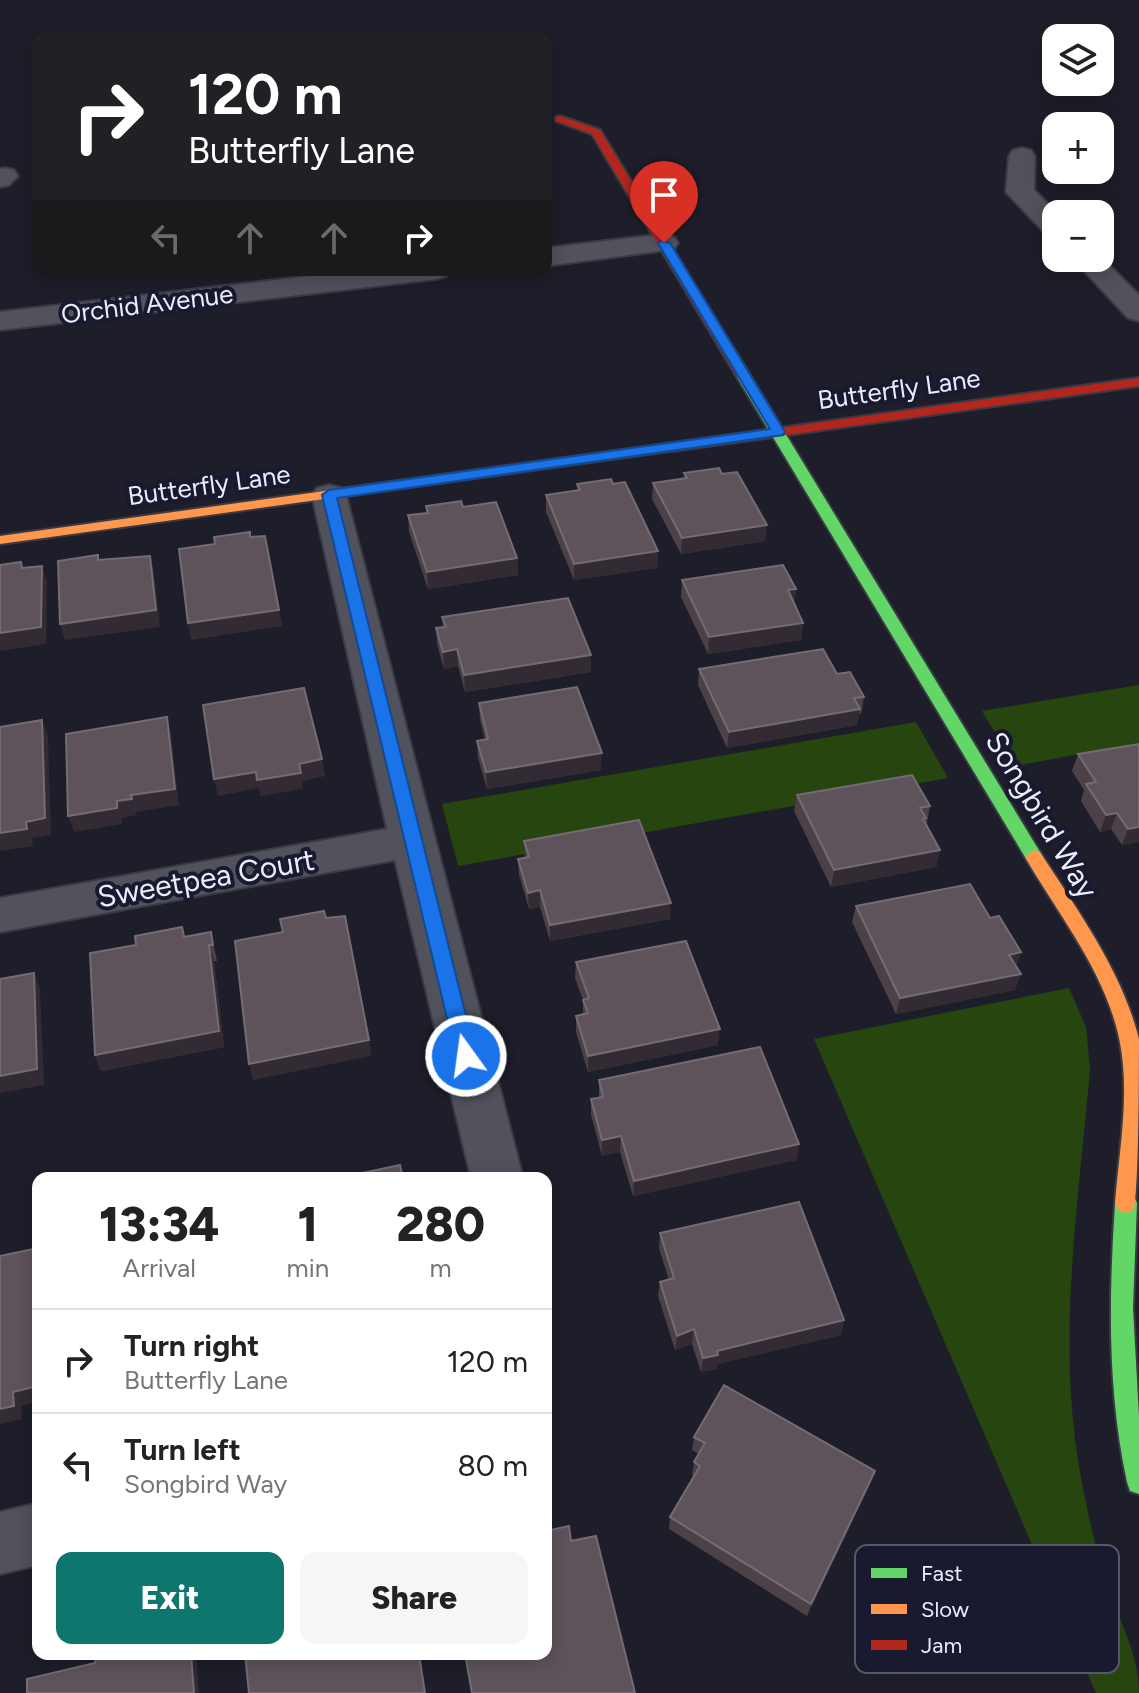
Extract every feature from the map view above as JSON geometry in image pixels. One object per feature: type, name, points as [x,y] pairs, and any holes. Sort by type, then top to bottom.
[{"type":"street","name":"Songbird Way","points":[[560,119],[596,132],[1055,891],[1108,982],[1121,1011],[1130,1041],[1133,1083],[1119,1317],[1130,1447],[1139,1482]]},
{"type":"street","points":[[1022,156],[1020,192],[1042,214]]},
{"type":"street","points":[[552,256],[664,243]]},
{"type":"street","points":[[1100,272],[1139,312]]},
{"type":"street","name":"Orchid Avenue","points":[[0,321],[385,276]]},
{"type":"street","name":"Butterfly Lane","points":[[0,540],[1139,382]]},
{"type":"street","points":[[329,495],[495,1172]]},
{"type":"street","name":"Sweetpea Court","points":[[0,915],[412,841]]},
{"type":"street","points":[[0,1543],[32,1535]]},
{"type":"green space","points":[[1139,685],[1139,743],[1015,766],[982,711]]},
{"type":"green space","points":[[916,722],[948,778],[458,866],[442,804]]},
{"type":"green space","points":[[1069,988],[1086,1027],[1090,1068],[1072,1270],[1070,1371],[1080,1472],[1096,1545],[1032,1545],[814,1039]]},
{"type":"green space","points":[[1119,1616],[1133,1653],[1139,1693],[1096,1693],[1087,1673],[1119,1673]]},
{"type":"building","points":[[719,468],[722,474],[737,472],[767,525],[682,538],[653,483],[687,478],[684,473]]},
{"type":"building","points":[[611,479],[613,484],[625,482],[658,551],[574,564],[546,495],[580,490],[577,484]]},
{"type":"building","points":[[461,501],[463,507],[496,502],[517,558],[427,572],[408,515],[428,513],[426,506]]},
{"type":"building","points":[[250,532],[250,537],[265,536],[279,610],[188,623],[179,549],[215,544],[214,537]]},
{"type":"building","points":[[98,555],[98,560],[150,556],[156,610],[60,624],[58,561]]},
{"type":"building","points":[[21,562],[22,568],[42,566],[41,627],[0,633],[0,565]]},
{"type":"building","points":[[783,565],[796,589],[788,590],[803,623],[709,637],[682,580]]},
{"type":"building","points":[[568,598],[591,655],[464,675],[457,649],[443,652],[436,628],[446,627],[442,617]]},
{"type":"building","points":[[823,649],[837,674],[850,672],[864,697],[854,698],[860,709],[729,732],[699,669]]},
{"type":"building","points":[[577,687],[602,753],[486,772],[477,741],[488,739],[479,703]]},
{"type":"building","points":[[304,688],[322,759],[299,764],[301,773],[257,780],[256,772],[214,779],[203,705]]},
{"type":"building","points":[[167,717],[175,789],[131,795],[132,799],[117,801],[117,808],[68,816],[66,734]]},
{"type":"building","points":[[42,720],[45,818],[26,822],[27,829],[0,833],[0,727]]},
{"type":"building","points":[[1139,744],[1139,827],[1128,829],[1117,813],[1106,815],[1086,784],[1096,782],[1078,754]]},
{"type":"building","points":[[912,775],[930,806],[920,808],[940,850],[834,870],[797,795]]},
{"type":"building","points":[[639,820],[671,903],[550,925],[540,890],[528,893],[518,859],[529,857],[524,841]]},
{"type":"building","points":[[970,884],[990,918],[999,916],[1021,952],[1009,955],[1021,974],[900,998],[856,906]]},
{"type":"building","points":[[324,911],[326,918],[345,916],[369,1040],[249,1064],[235,941],[283,932],[280,919]]},
{"type":"building","points":[[182,927],[184,937],[211,932],[213,945],[209,945],[219,1031],[95,1055],[90,953],[136,945],[135,936]]},
{"type":"building","points":[[686,941],[720,1029],[588,1056],[576,1016],[588,1013],[583,1000],[589,998],[576,962]]},
{"type":"building","points":[[34,973],[37,1069],[0,1076],[0,979]]},
{"type":"building","points":[[760,1047],[799,1144],[634,1181],[621,1136],[602,1140],[591,1099],[603,1097],[599,1080]]},
{"type":"building","points":[[400,1165],[402,1172],[367,1172]]},
{"type":"building","points":[[799,1202],[844,1320],[717,1351],[718,1355],[703,1358],[694,1329],[677,1336],[660,1282],[674,1278],[660,1233]]},
{"type":"building","points":[[32,1249],[32,1387],[13,1392],[14,1406],[0,1409],[0,1256]]},
{"type":"building","points":[[724,1385],[875,1471],[811,1604],[670,1517],[700,1466],[694,1462],[705,1443],[694,1437]]},
{"type":"building","points":[[569,1526],[571,1541],[596,1536],[635,1693],[472,1693],[466,1660],[552,1660],[552,1530]]},
{"type":"building","points":[[96,1660],[191,1660],[194,1693],[27,1693],[27,1679],[95,1663]]},
{"type":"building","points":[[246,1660],[420,1660],[425,1693],[249,1693]]},
{"type":"traffic: fast","points":[[744,377],[1034,857]]},
{"type":"traffic: fast","points":[[1126,1203],[1121,1308],[1123,1378],[1139,1482]]},
{"type":"traffic: slow","points":[[0,540],[672,447]]},
{"type":"traffic: slow","points":[[1034,857],[1104,972],[1125,1021],[1134,1082],[1126,1203]]},
{"type":"traffic: jam","points":[[560,119],[596,132],[744,377]]},
{"type":"traffic: jam","points":[[672,447],[1139,382]]},
{"type":"route","points":[[466,1056],[329,495],[778,432],[664,243]]}]
